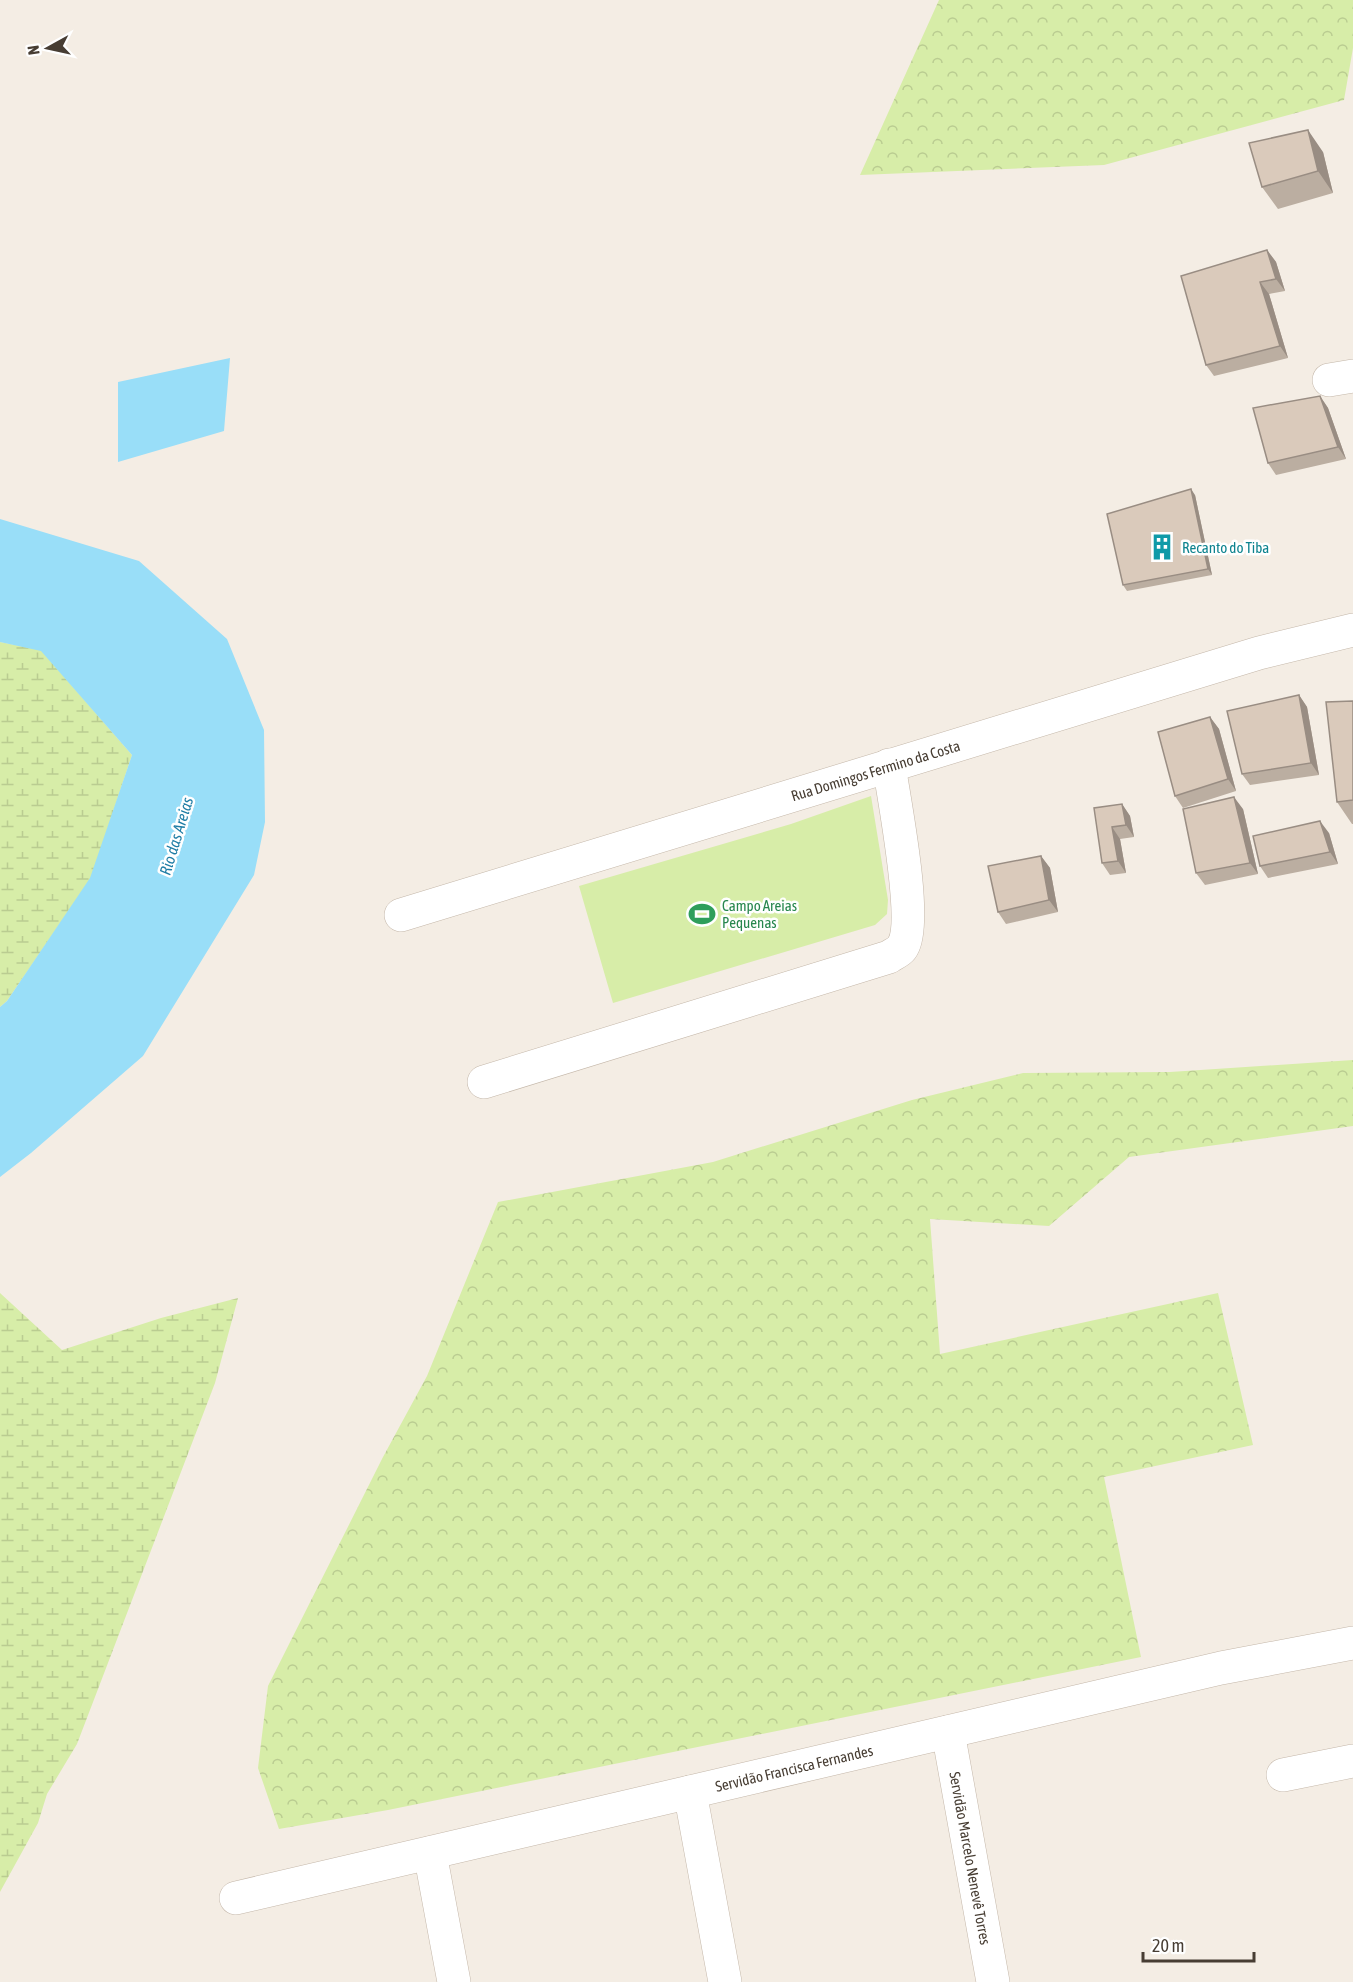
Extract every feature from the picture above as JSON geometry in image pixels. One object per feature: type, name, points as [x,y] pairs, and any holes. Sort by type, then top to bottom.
[{"type":"street","name":"Rua Domingos Fermino da Costa","points":[[401,915],[1258,653],[1353,630]]},
{"type":"street","points":[[484,1082],[889,957],[903,948],[908,931],[908,901],[889,765]]},
{"type":"street","name":"Servidão Francisca Fernandes","points":[[236,1898],[1221,1668],[1353,1643]]},
{"type":"street","name":"Servidão Marcelo Nenevê Torres","points":[[948,1731],[993,1982]]},
{"type":"street","points":[[1283,1775],[1353,1761]]},
{"type":"street","points":[[690,1792],[725,1982]]},
{"type":"street","points":[[430,1853],[454,1982]]},
{"type":"green space","points":[[939,0],[1353,0],[1353,48],[1344,100],[1104,165],[860,175]]},
{"type":"green space","points":[[0,642],[41,650],[132,755],[91,878],[7,1001],[0,1007]]},
{"type":"green space","name":"Campo Areias Pequenas","points":[[871,796],[888,900],[887,914],[875,925],[613,1003],[579,886],[791,824]]},
{"type":"green space","points":[[1353,1060],[1353,1126],[1129,1157],[1049,1226],[930,1219],[940,1354],[1218,1293],[1253,1445],[1104,1477],[1141,1657],[388,1810],[279,1829],[258,1768],[268,1686],[383,1457],[427,1376],[498,1202],[713,1162],[912,1100],[1023,1073],[1170,1072]]},
{"type":"green space","points":[[0,1293],[62,1350],[161,1318],[238,1298],[215,1383],[77,1744],[47,1794],[38,1823],[0,1892]]},
{"type":"water","points":[[230,358],[224,431],[118,462],[118,382]]},
{"type":"water","name":"Rio das Areias","points":[[0,519],[139,561],[227,639],[264,730],[265,822],[254,875],[143,1056],[0,1177],[0,1007],[7,1001],[90,878],[132,755],[41,651],[0,642]]},
{"type":"building","points":[[1308,130],[1318,171],[1262,187],[1249,143]]},
{"type":"building","points":[[1267,250],[1276,279],[1260,282],[1280,346],[1206,365],[1181,276]]},
{"type":"building","points":[[1320,396],[1338,447],[1268,463],[1253,408]]},
{"type":"building","name":"Recanto do Tiba","points":[[1191,489],[1208,569],[1123,585],[1107,514]]},
{"type":"building","points":[[1299,695],[1311,763],[1242,774],[1227,711]]},
{"type":"building","points":[[1353,701],[1353,800],[1337,802],[1326,702]]},
{"type":"building","points":[[1210,717],[1228,779],[1175,796],[1158,732]]},
{"type":"building","points":[[1234,797],[1250,863],[1196,873],[1183,809]]},
{"type":"building","points":[[1122,804],[1126,825],[1112,827],[1118,861],[1102,863],[1094,808]]},
{"type":"building","points":[[1320,821],[1330,852],[1260,866],[1253,836]]},
{"type":"building","points":[[1041,856],[1049,900],[998,912],[988,866]]},
{"type":"place","name":"Recanto do Tiba","points":[[1162,547]]},
{"type":"place","name":"Campo Areias Pequenas","points":[[702,914]]}]
